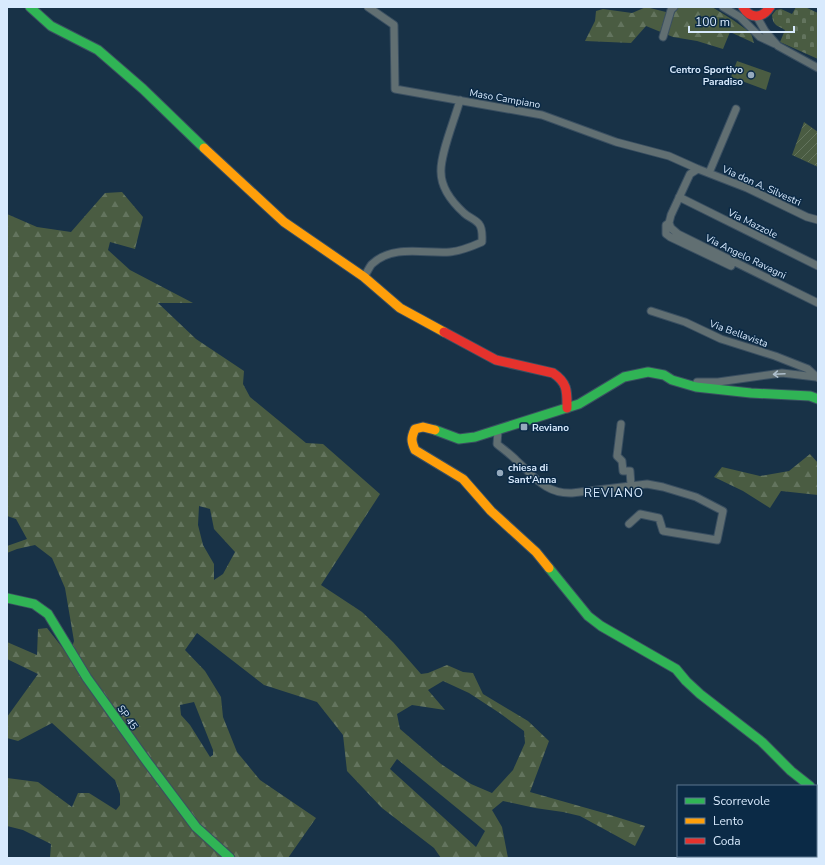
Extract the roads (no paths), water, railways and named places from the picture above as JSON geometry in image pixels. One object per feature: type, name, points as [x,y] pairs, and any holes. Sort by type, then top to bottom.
[{"type":"street","points":[[30,7],[51,26],[98,50],[143,89],[182,128],[284,222],[364,277],[400,308],[496,360],[553,373],[561,378],[567,388],[568,408]]},
{"type":"street","name":"Maso Campiano","points":[[368,7],[394,25],[395,89],[542,115],[616,142],[669,156],[698,169]]},
{"type":"street","points":[[663,38],[671,10],[674,7]]},
{"type":"street","points":[[722,7],[740,17],[760,37],[818,68]]},
{"type":"street","points":[[743,7],[751,16],[757,17],[764,15],[770,7]]},
{"type":"street","points":[[757,17],[765,31],[778,46]]},
{"type":"street","points":[[364,277],[372,264],[381,257],[395,252],[450,252],[475,246],[482,242],[482,233],[479,224],[464,213],[448,196],[442,184],[440,170],[460,100]]},
{"type":"street","points":[[709,173],[736,109]]},
{"type":"street","points":[[669,223],[671,215],[690,174],[698,169]]},
{"type":"street","name":"Via don A. Silvestri","points":[[698,169],[747,188],[818,220]]},
{"type":"street","name":"Via Mazzole","points":[[679,197],[818,266]]},
{"type":"street","name":"Via Angelo Ravagni","points":[[731,266],[670,237],[666,234],[666,225],[669,223],[671,228],[678,234],[818,303]]},
{"type":"street","name":"Via Bellavista","points":[[651,311],[685,322],[721,339],[775,356],[808,369],[818,378]]},
{"type":"street","points":[[809,785],[791,771],[762,742],[700,694],[676,669],[601,626],[588,616],[536,552],[491,511],[463,479],[420,454],[412,447],[411,437],[415,429],[423,427],[459,439],[475,437],[498,431],[579,404],[624,377],[635,373],[648,372],[696,387],[751,393],[810,396],[818,399]]},
{"type":"street","name":"Via Bellavista","points":[[688,385],[696,382],[718,382],[782,373],[818,378]]},
{"type":"street","points":[[621,424],[617,456],[622,461],[623,471],[630,471],[631,485]]},
{"type":"street","points":[[498,431],[497,444],[540,483],[553,491],[572,493],[647,484],[696,496],[724,510],[716,540],[663,531],[659,518],[640,514],[629,524]]},
{"type":"street","name":"SP 45","points":[[7,598],[32,603],[42,608],[48,614],[87,678],[148,763],[196,827],[230,858]]},
{"type":"place","name":"Centro Sportivo Paradiso","points":[[751,75]]},
{"type":"place","name":"Reviano","points":[[524,427]]},
{"type":"place","name":"chiesa di Sant'Anna","points":[[500,473]]},
{"type":"district","name":"REVIANO","points":[[614,493]]}]
